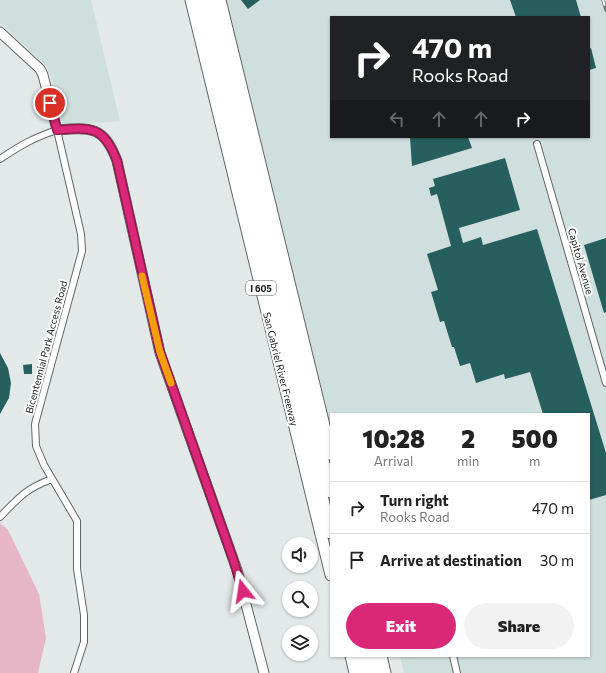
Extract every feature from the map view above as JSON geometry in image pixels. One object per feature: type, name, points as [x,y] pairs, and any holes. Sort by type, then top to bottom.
[{"type":"highway","points":[[194,0],[330,530]]},
{"type":"highway","name":"San Gabriel River Freeway","points":[[194,0],[330,571]]},
{"type":"highway","points":[[210,0],[330,488]]},
{"type":"highway","name":"I 605","points":[[220,0],[330,450]]},
{"type":"highway","points":[[351,657],[355,673]]},
{"type":"highway","points":[[361,657],[365,673]]},
{"type":"highway","points":[[371,657],[375,673]]},
{"type":"highway","points":[[380,657],[385,673]]},
{"type":"street","points":[[0,32],[40,70],[43,75],[57,130]]},
{"type":"street","points":[[0,159],[29,140],[57,130],[82,128],[94,130],[104,136],[111,145],[117,161],[160,352],[237,570],[264,673]]},
{"type":"street","name":"Bicentennial Park Access Road","points":[[57,130],[81,234],[82,251],[35,424],[36,446],[44,466],[77,521],[77,569],[84,615],[84,642],[74,673]]},
{"type":"street","name":"Capitol Avenue","points":[[537,144],[606,383]]},
{"type":"street","points":[[0,516],[30,488],[52,478]]},
{"type":"street","points":[[453,657],[457,673]]},
{"type":"shaded area","points":[[0,0],[91,0],[120,121],[65,125],[62,123],[51,77],[45,65],[0,23]]},
{"type":"shaded area","points":[[213,0],[606,0],[606,673],[404,673],[400,657],[590,657],[590,413],[330,413],[330,430]]},
{"type":"shaded area","points":[[0,523],[8,530],[39,594],[46,638],[38,673],[0,673]]},
{"type":"building","points":[[241,0],[260,0],[248,9]]},
{"type":"building","points":[[510,0],[576,0],[581,16],[516,16]]},
{"type":"building","points":[[590,48],[596,68],[590,70]]},
{"type":"building","points":[[410,138],[468,138],[472,148],[412,166]]},
{"type":"building","points":[[505,158],[520,210],[459,228],[463,243],[481,237],[483,245],[537,229],[606,453],[606,495],[590,500],[590,413],[543,413],[530,372],[505,379],[504,374],[476,383],[470,363],[460,366],[444,321],[440,322],[431,292],[438,290],[427,254],[451,246],[437,194],[431,196],[429,188],[435,186],[433,179]]},
{"type":"building","points":[[606,238],[606,312],[604,313],[584,245]]},
{"type":"building","points":[[0,353],[8,368],[11,383],[9,398],[0,414]]},
{"type":"building","points":[[32,364],[32,374],[24,374],[23,365]]},
{"type":"railway","points":[[603,0],[606,10]]},
{"type":"slow traffic","points":[[142,276],[160,352],[171,383]]},
{"type":"route","points":[[50,103],[57,130],[82,128],[94,130],[104,136],[111,145],[117,161],[160,352],[237,570],[243,591]]}]
